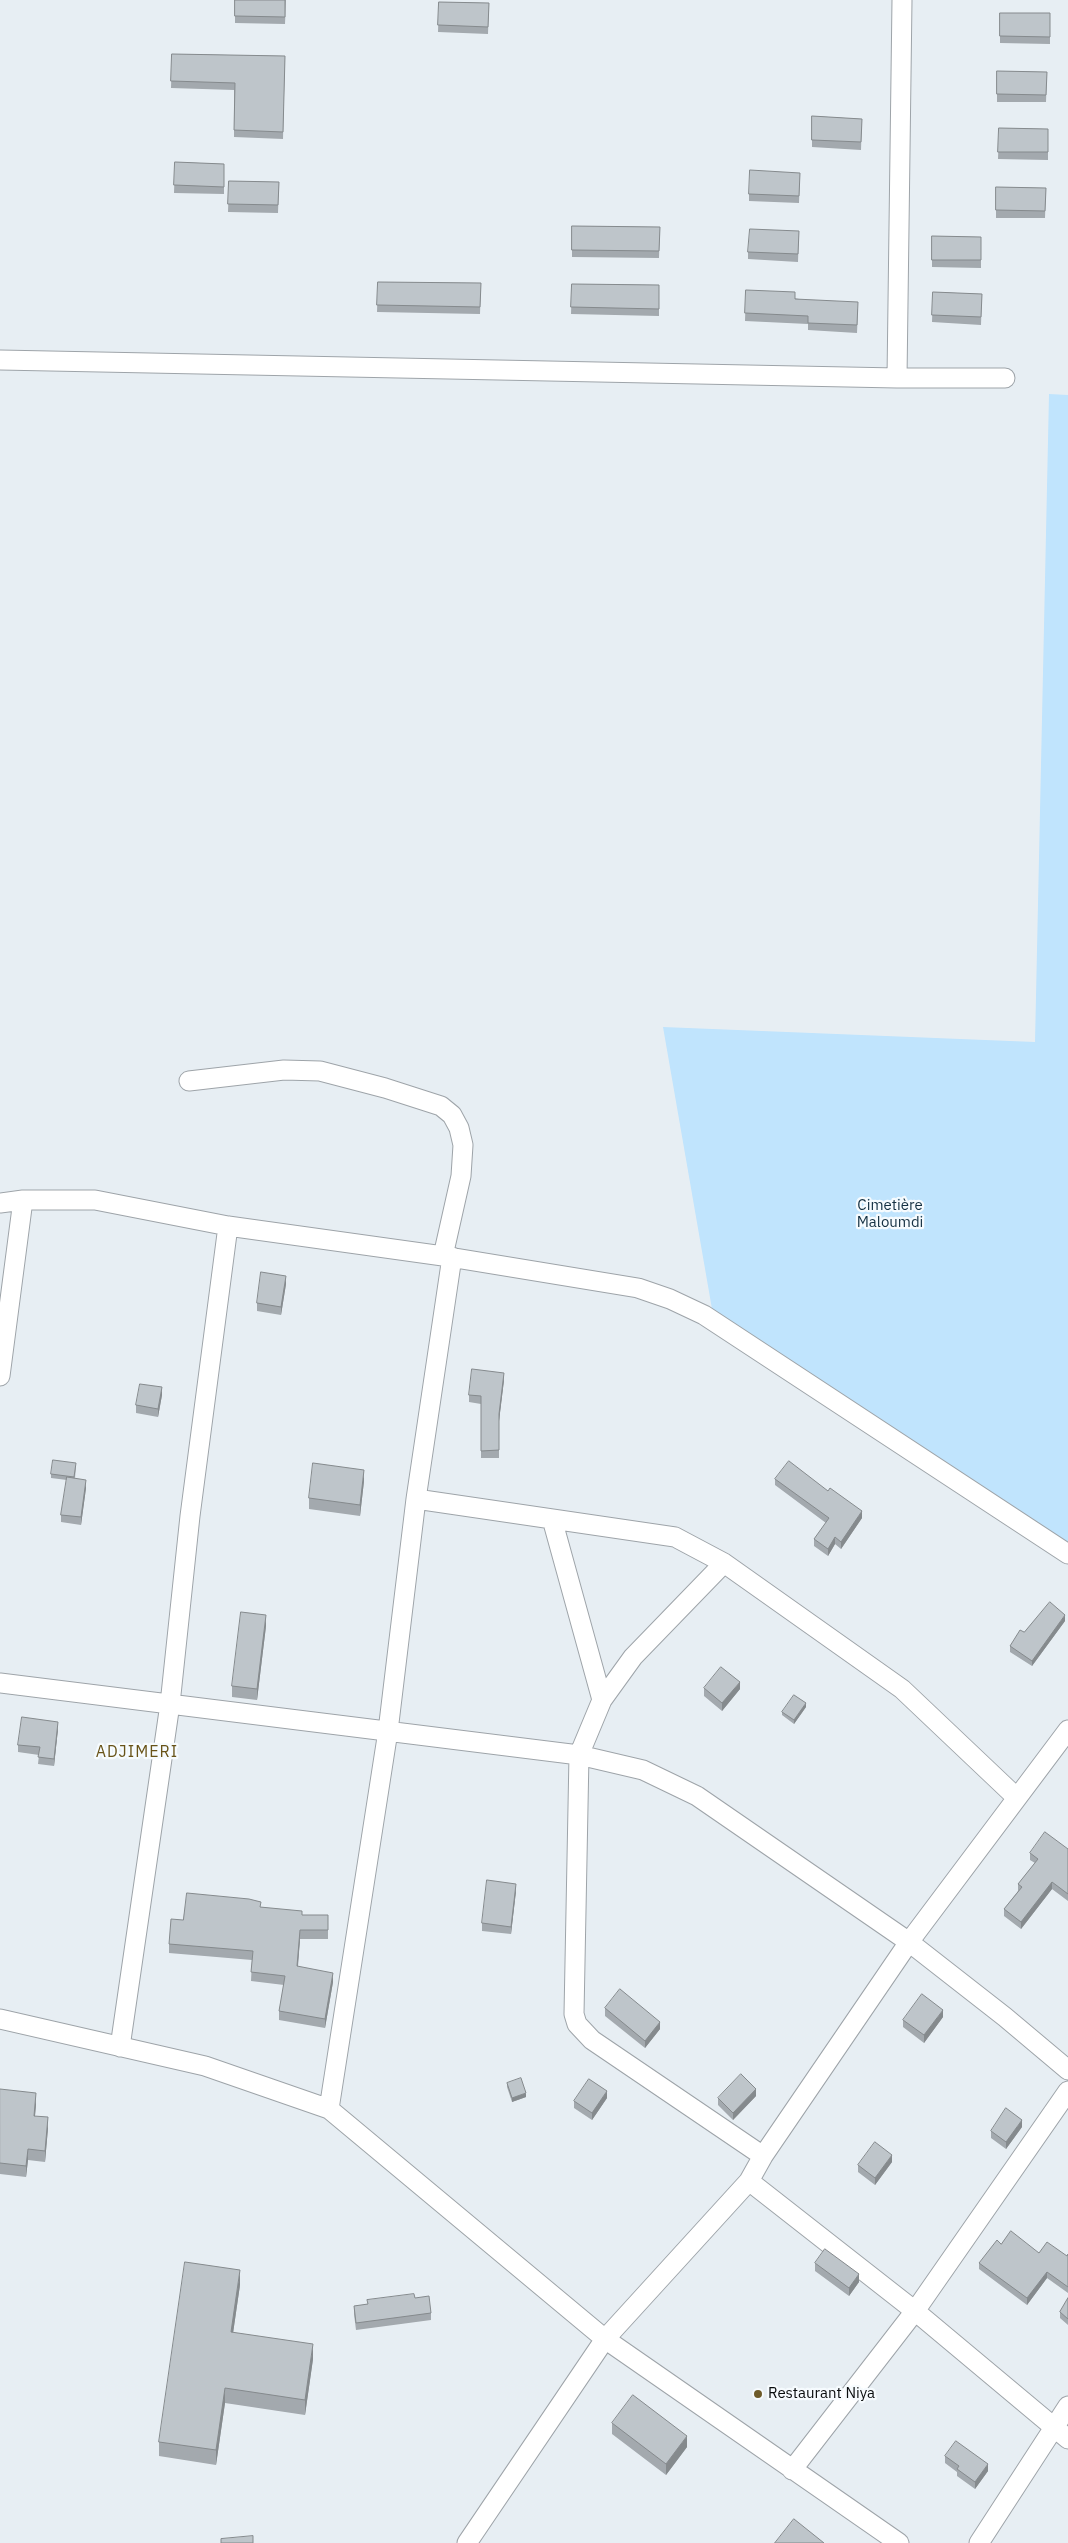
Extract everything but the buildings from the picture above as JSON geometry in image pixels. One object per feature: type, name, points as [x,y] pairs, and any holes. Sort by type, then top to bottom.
[{"type":"street","points":[[897,378],[902,0]]},
{"type":"street","points":[[0,360],[897,378],[1005,378]]},
{"type":"street","points":[[189,1081],[284,1070],[320,1071],[385,1088],[441,1106],[452,1115],[456,1122],[463,1146],[461,1176],[447,1256],[388,1731],[329,2110]]},
{"type":"street","points":[[0,1203],[23,1200],[95,1200],[228,1226],[447,1256],[638,1288],[670,1299],[704,1315],[1068,1554]]},
{"type":"street","points":[[0,1376],[23,1200]]},
{"type":"street","points":[[120,2047],[170,1704],[190,1516],[228,1226]]},
{"type":"street","points":[[416,1499],[676,1537],[724,1562],[902,1689],[1017,1798]]},
{"type":"street","points":[[552,1519],[602,1700]]},
{"type":"street","points":[[724,1562],[633,1657],[602,1700],[579,1755],[574,1991],[577,2024],[592,2040],[763,2156]]},
{"type":"street","points":[[0,1683],[579,1755],[642,1770],[697,1796],[909,1942],[1005,2017],[1068,2070]]},
{"type":"street","points":[[467,2543],[606,2339],[749,2181],[763,2156],[909,1942],[1068,1730]]},
{"type":"street","points":[[0,2019],[205,2066],[329,2110],[606,2339],[899,2543]]},
{"type":"street","points":[[792,2470],[915,2311],[1068,2092]]},
{"type":"street","points":[[749,2181],[915,2311],[1052,2428],[1068,2439]]},
{"type":"street","points":[[979,2543],[1068,2406]]},
{"type":"green space","name":"Cimetière Maloumdi","points":[[1049,394],[1068,395],[1068,1547],[712,1309],[663,1027],[1035,1042]]},
{"type":"place","name":"Restaurant Niya","points":[[758,2394]]},
{"type":"district","name":"ADJIMERI","points":[[137,1752]]}]
